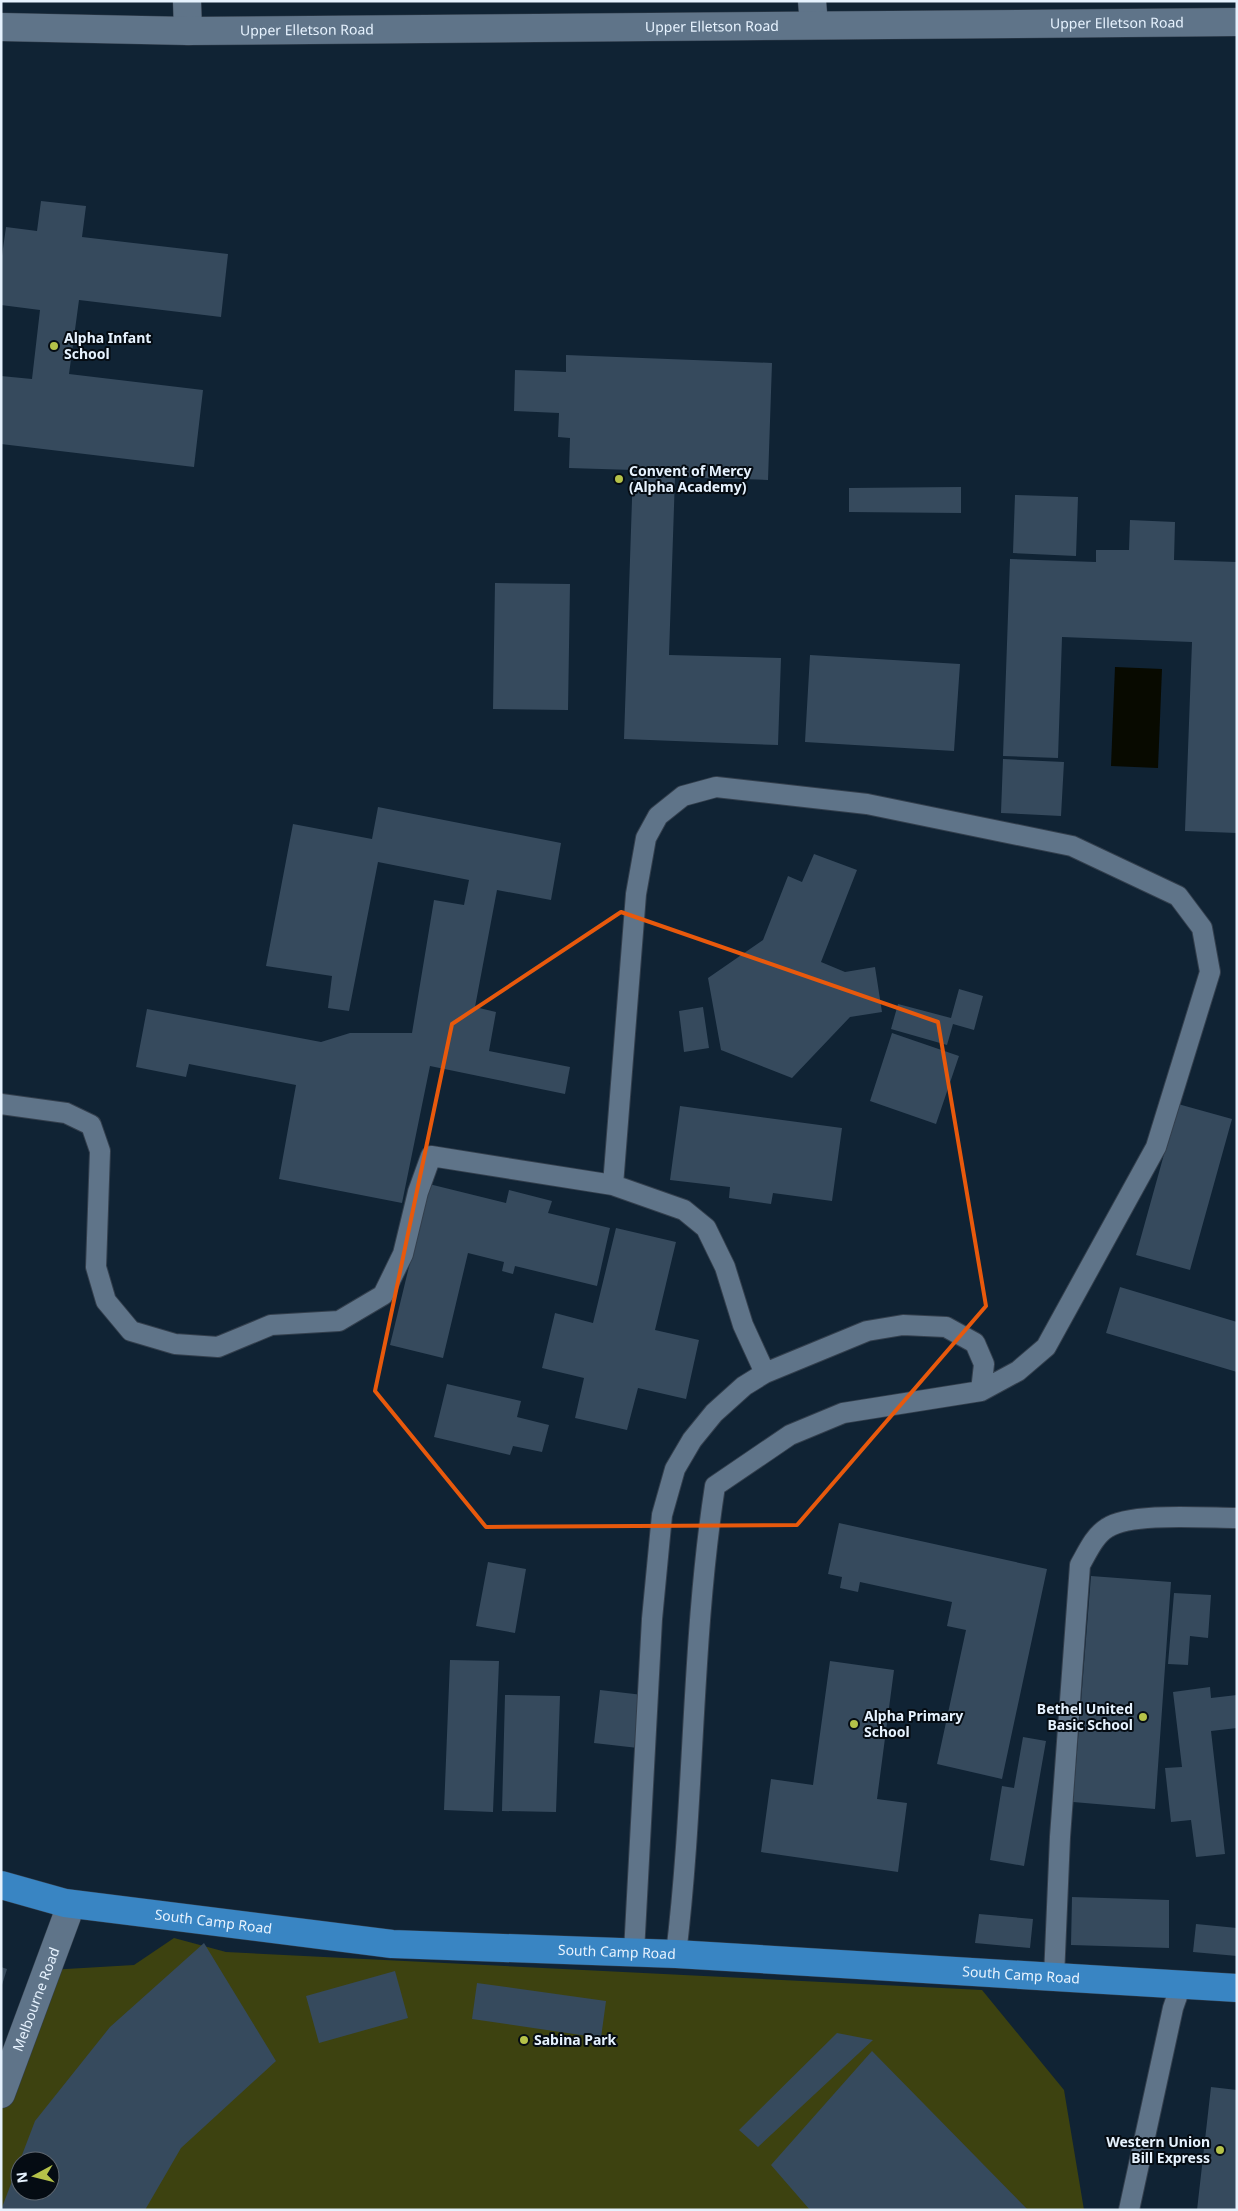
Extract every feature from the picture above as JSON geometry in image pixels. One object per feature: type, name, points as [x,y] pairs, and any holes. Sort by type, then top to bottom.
[{"type":"main road","name":"South Camp Road","points":[[1,1885],[65,1903],[392,1944],[676,1954],[1237,1988]]},
{"type":"street","points":[[187,1],[188,31]]},
{"type":"street","name":"Upper Elletson Road","points":[[1,27],[188,31],[813,13],[1237,22]]},
{"type":"street","name":"Melbourne Road","points":[[1,2094],[67,1916],[65,1903]]},
{"type":"lane","points":[[613,1185],[636,894],[641,865],[646,838],[658,816],[683,796],[716,787],[867,804],[1072,846],[1178,896],[1202,928],[1210,972],[1156,1148],[1046,1347],[1018,1371],[981,1391],[843,1413],[790,1436],[715,1486],[706,1546],[684,1893],[676,1954]]},
{"type":"lane","points":[[1,1104],[66,1113],[91,1125],[100,1151],[96,1266],[106,1301],[131,1331],[174,1344],[218,1347],[271,1325],[338,1321],[383,1295],[403,1254],[418,1192],[431,1156],[613,1185],[684,1210],[706,1228],[725,1267],[743,1325],[765,1373]]},
{"type":"lane","points":[[634,1952],[652,1619],[662,1515],[675,1469],[692,1440],[714,1413],[744,1386],[765,1373],[868,1332],[903,1325],[946,1326],[975,1343],[984,1364],[981,1391]]},
{"type":"lane","points":[[1054,1977],[1060,1837],[1080,1565],[1092,1544],[1107,1528],[1131,1520],[1148,1518],[1237,1518]]},
{"type":"lane","points":[[1129,2210],[1173,2008],[1181,1985]]},
{"type":"highlighted area","points":[[621,912],[938,1022],[986,1306],[797,1525],[486,1527],[375,1391],[452,1024]]},
{"type":"green space","name":"Sabina Park","points":[[174,1938],[226,1952],[982,1990],[1064,2090],[1084,2210],[1,2210],[1,2107],[49,1970],[134,1965]]},
{"type":"shaded area","points":[[1115,667],[1162,669],[1158,768],[1111,766]]},
{"type":"building","name":"Alpha Infant School","points":[[41,201],[86,206],[82,237],[228,254],[221,317],[79,300],[69,374],[203,390],[194,467],[1,444],[1,376],[32,379],[40,310],[1,305],[1,263],[6,227],[37,231]]},
{"type":"building","points":[[566,355],[772,363],[768,480],[675,477],[669,655],[781,658],[778,745],[624,739],[633,470],[569,468],[570,438],[558,437],[559,413],[514,411],[515,370],[566,372]]},
{"type":"building","points":[[961,487],[961,513],[849,512],[849,488]]},
{"type":"building","points":[[1015,495],[1078,497],[1076,556],[1013,553]]},
{"type":"building","points":[[1130,520],[1175,522],[1174,560],[1237,562],[1237,833],[1185,831],[1192,642],[1062,637],[1058,758],[1003,756],[1010,559],[1096,562],[1096,550],[1129,550]]},
{"type":"building","points":[[495,583],[570,584],[568,710],[493,709]]},
{"type":"building","points":[[810,655],[960,664],[954,751],[805,742]]},
{"type":"building","points":[[1003,759],[1064,762],[1061,816],[1001,813]]},
{"type":"building","points":[[378,807],[561,843],[551,900],[497,890],[475,1007],[496,1012],[489,1051],[570,1067],[565,1094],[430,1066],[402,1203],[279,1179],[296,1085],[189,1064],[186,1077],[136,1067],[147,1009],[321,1042],[350,1033],[412,1033],[434,900],[464,905],[469,880],[378,862],[349,1011],[328,1008],[332,976],[266,966],[293,824],[372,839]]},
{"type":"building","points":[[814,854],[857,870],[821,962],[845,972],[875,967],[882,1012],[850,1017],[792,1078],[721,1050],[708,978],[763,940],[788,876],[802,882]]},
{"type":"building","points":[[959,989],[983,996],[974,1030],[953,1024],[947,1045],[891,1029],[898,1004],[951,1018]]},
{"type":"building","points":[[703,1007],[709,1048],[684,1052],[679,1011]]},
{"type":"building","points":[[892,1033],[959,1056],[936,1124],[870,1101]]},
{"type":"building","points":[[1178,1104],[1232,1119],[1190,1270],[1136,1255]]},
{"type":"building","points":[[680,1106],[842,1128],[832,1201],[773,1193],[771,1204],[729,1198],[730,1187],[670,1180]]},
{"type":"building","points":[[429,1184],[506,1203],[509,1190],[552,1201],[548,1213],[610,1228],[597,1286],[515,1266],[513,1274],[502,1271],[504,1262],[468,1253],[443,1358],[390,1345]]},
{"type":"building","points":[[616,1228],[676,1242],[655,1330],[699,1340],[686,1399],[638,1388],[627,1430],[575,1418],[584,1378],[542,1368],[555,1313],[593,1323]]},
{"type":"building","points":[[1120,1287],[1237,1322],[1237,1372],[1106,1333]]},
{"type":"building","points":[[447,1384],[521,1401],[517,1417],[549,1425],[542,1452],[513,1446],[510,1455],[434,1437]]},
{"type":"building","points":[[839,1523],[1047,1569],[1002,1779],[937,1764],[966,1630],[947,1626],[952,1602],[860,1582],[858,1592],[840,1588],[842,1577],[828,1574]]},
{"type":"building","points":[[488,1562],[526,1569],[515,1633],[476,1626]]},
{"type":"building","points":[[1091,1576],[1171,1582],[1155,1809],[1073,1802]]},
{"type":"building","points":[[1174,1593],[1211,1595],[1208,1638],[1190,1636],[1188,1665],[1168,1664]]},
{"type":"building","points":[[450,1660],[499,1661],[493,1812],[444,1810]]},
{"type":"building","name":"Alpha Primary School","points":[[830,1661],[894,1670],[877,1799],[907,1803],[898,1872],[761,1852],[771,1779],[813,1785]]},
{"type":"building","points":[[1210,1687],[1211,1698],[1237,1695],[1237,1728],[1211,1731],[1225,1854],[1196,1857],[1191,1820],[1171,1822],[1165,1768],[1182,1767],[1173,1692]]},
{"type":"building","points":[[600,1690],[643,1695],[638,1748],[594,1743]]},
{"type":"building","points":[[505,1695],[560,1696],[556,1812],[502,1811]]},
{"type":"building","points":[[1023,1737],[1046,1741],[1024,1866],[990,1860],[1002,1786],[1014,1788]]},
{"type":"building","points":[[1072,1897],[1169,1900],[1169,1948],[1071,1945]]},
{"type":"building","points":[[979,1914],[1033,1919],[1030,1948],[975,1943]]},
{"type":"building","points":[[1196,1924],[1237,1928],[1237,1956],[1193,1952]]},
{"type":"building","points":[[204,1943],[276,2061],[181,2148],[145,2210],[1,2210],[10,2186],[10,2201],[60,2201],[60,2151],[24,2151],[35,2121],[110,2027]]},
{"type":"building","points":[[1,1967],[7,1969],[2,1985],[1,1984]]},
{"type":"building","points":[[395,1971],[408,2018],[319,2043],[306,1996]]},
{"type":"building","points":[[477,1983],[606,2001],[601,2038],[472,2019]]},
{"type":"building","points":[[837,2033],[873,2040],[758,2147],[739,2130]]},
{"type":"building","points":[[872,2051],[1028,2210],[810,2210],[771,2165]]},
{"type":"building","name":"Western Union Bill Express","points":[[1211,2087],[1237,2090],[1237,2210],[1197,2210]]},
{"type":"place","name":"Alpha Infant School","points":[[54,346]]},
{"type":"place","name":"Convent of Mercy (Alpha Academy)","points":[[619,479]]},
{"type":"place","name":"Bethel United Basic School","points":[[1143,1717]]},
{"type":"place","name":"Alpha Primary School","points":[[854,1724]]},
{"type":"place","name":"Sabina Park","points":[[524,2040]]},
{"type":"place","name":"Western Union Bill Express","points":[[1220,2150]]}]
